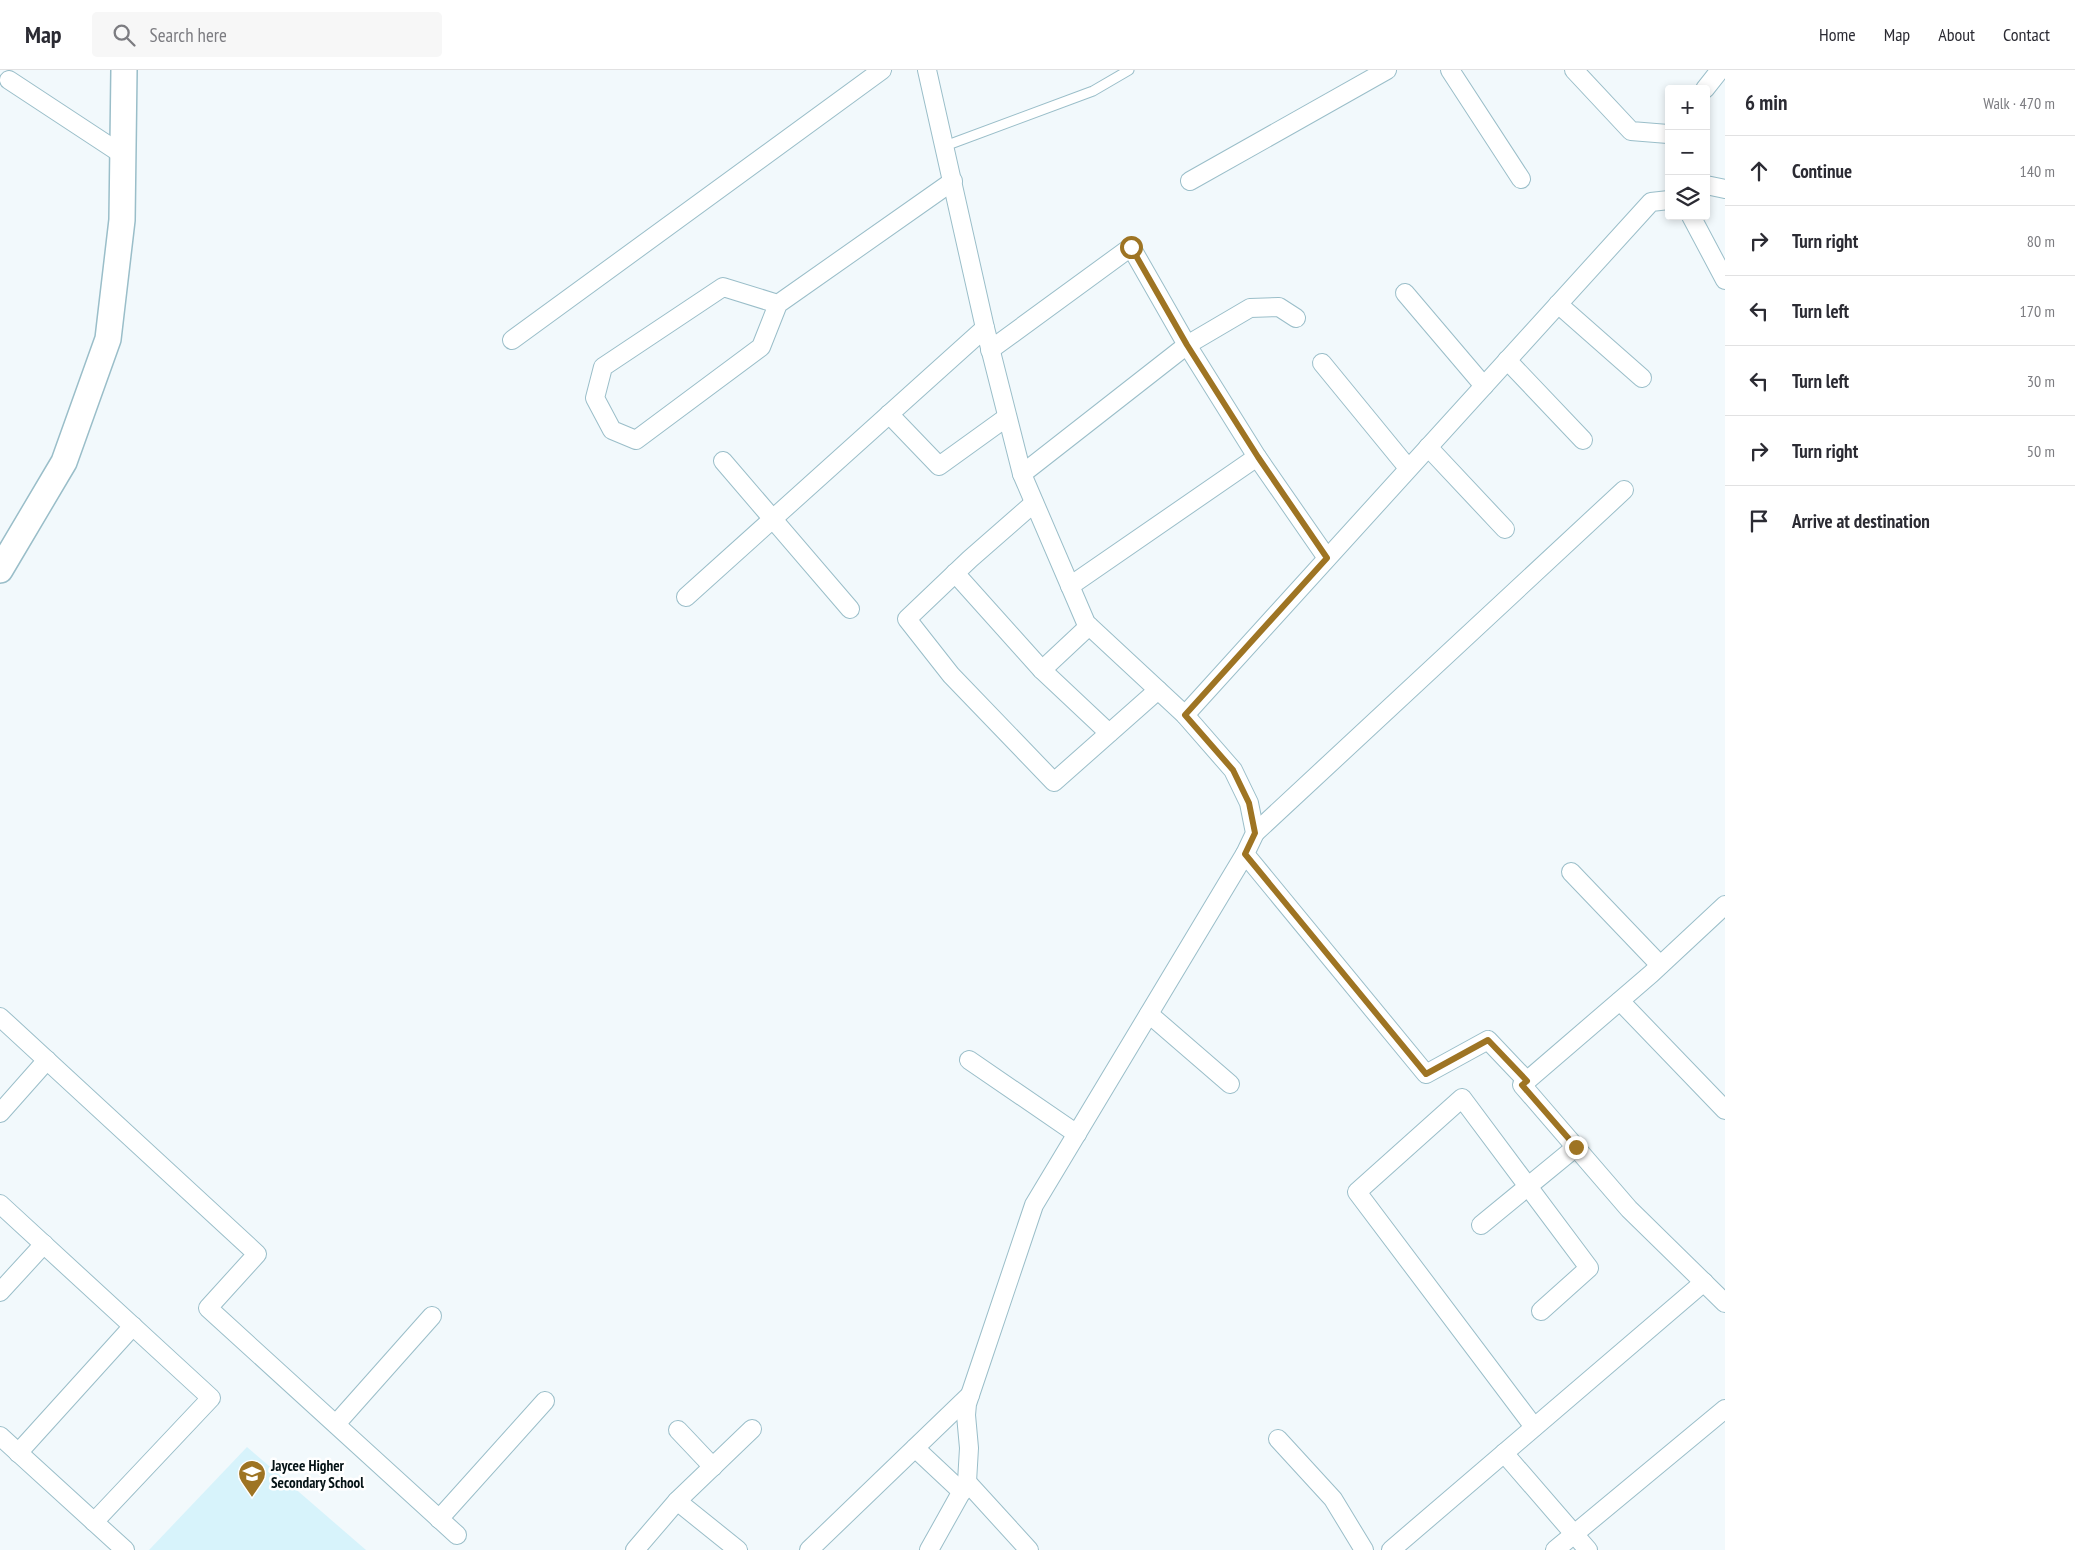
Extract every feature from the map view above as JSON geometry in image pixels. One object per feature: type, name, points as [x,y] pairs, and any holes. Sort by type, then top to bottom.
[{"type":"main road","points":[[4,553],[64,462],[108,339],[122,220],[124,70]]},
{"type":"street","points":[[512,340],[882,70]]},
{"type":"street","points":[[927,70],[990,350],[1022,474],[1034,504],[1089,626],[1185,715],[1233,770],[1249,803],[1255,833]]},
{"type":"street","points":[[1190,181],[1387,70]]},
{"type":"street","points":[[1450,70],[1522,179]]},
{"type":"street","points":[[1574,70],[1631,131],[1665,134]]},
{"type":"street","points":[[1707,85],[1720,70]]},
{"type":"street","points":[[9,80],[123,155]]},
{"type":"street","points":[[778,304],[723,286],[602,367],[595,398],[612,430],[636,440],[761,347],[778,304],[953,181]]},
{"type":"street","points":[[1710,186],[1725,189]]},
{"type":"street","points":[[1185,715],[1651,202],[1665,200]]},
{"type":"street","points":[[1693,220],[1725,280]]},
{"type":"street","points":[[990,350],[1131,247],[1187,345],[1258,457],[1327,558]]},
{"type":"street","points":[[1405,293],[1484,386]]},
{"type":"street","points":[[1558,304],[1642,378]]},
{"type":"street","points":[[1022,474],[1187,345],[1250,308],[1279,307],[1296,318]]},
{"type":"street","points":[[686,597],[985,328]]},
{"type":"street","points":[[1507,360],[1583,440]]},
{"type":"street","points":[[1322,364],[1408,468]]},
{"type":"street","points":[[889,414],[939,466],[1007,417]]},
{"type":"street","points":[[1428,447],[1505,529]]},
{"type":"street","points":[[1070,586],[1258,457]]},
{"type":"street","points":[[723,461],[850,609]]},
{"type":"street","points":[[929,1550],[965,1487],[969,1448],[966,1415],[970,1394],[1034,1205],[1245,854],[1255,833],[1624,490]]},
{"type":"street","points":[[1034,504],[955,573],[907,620],[951,675],[1054,782],[1158,690]]},
{"type":"street","points":[[955,573],[1042,670],[1109,733]]},
{"type":"street","points":[[1042,670],[1089,626]]},
{"type":"street","points":[[1245,854],[1426,1074],[1488,1040],[1527,1081]]},
{"type":"street","points":[[1571,872],[1660,965]]},
{"type":"street","points":[[1725,905],[1620,1001],[1522,1085],[1629,1209],[1725,1303]]},
{"type":"street","points":[[1620,1001],[1725,1110]]},
{"type":"street","points":[[1149,1014],[1230,1084]]},
{"type":"street","points":[[0,1017],[256,1254],[208,1308],[457,1536]]},
{"type":"street","points":[[0,1113],[47,1060]]},
{"type":"street","points":[[969,1060],[1077,1134]]},
{"type":"street","points":[[1534,1427],[1356,1192],[1462,1098],[1589,1268],[1541,1311]]},
{"type":"street","points":[[1481,1225],[1576,1147]]},
{"type":"street","points":[[0,1204],[211,1398],[94,1522]]},
{"type":"street","points":[[0,1292],[44,1244]]},
{"type":"street","points":[[1391,1550],[1704,1282]]},
{"type":"street","points":[[336,1424],[432,1316]]},
{"type":"street","points":[[18,1452],[133,1326]]},
{"type":"street","points":[[809,1550],[970,1394]]},
{"type":"street","points":[[439,1519],[545,1401]]},
{"type":"street","points":[[1555,1550],[1725,1409]]},
{"type":"street","points":[[635,1550],[677,1501],[752,1429]]},
{"type":"street","points":[[678,1430],[713,1466]]},
{"type":"street","points":[[0,1436],[124,1550]]},
{"type":"street","points":[[1278,1439],[1333,1500],[1364,1550]]},
{"type":"street","points":[[915,1448],[965,1487],[1029,1550]]},
{"type":"street","points":[[1504,1453],[1588,1550]]},
{"type":"street","points":[[677,1501],[738,1550]]},
{"type":"lane","points":[[945,146],[1093,91],[1129,70]]},
{"type":"shaded area","name":"Jaycee Higher Secondary School","points":[[247,1447],[366,1550],[149,1550]]},
{"type":"place","name":"Jaycee Higher Secondary School","points":[[252,1498]]},
{"type":"route","points":[[1131,247],[1187,345],[1258,457],[1327,558],[1185,715],[1233,770],[1249,803],[1255,833],[1245,854],[1426,1074],[1488,1040],[1527,1081],[1522,1085],[1576,1147]]}]
